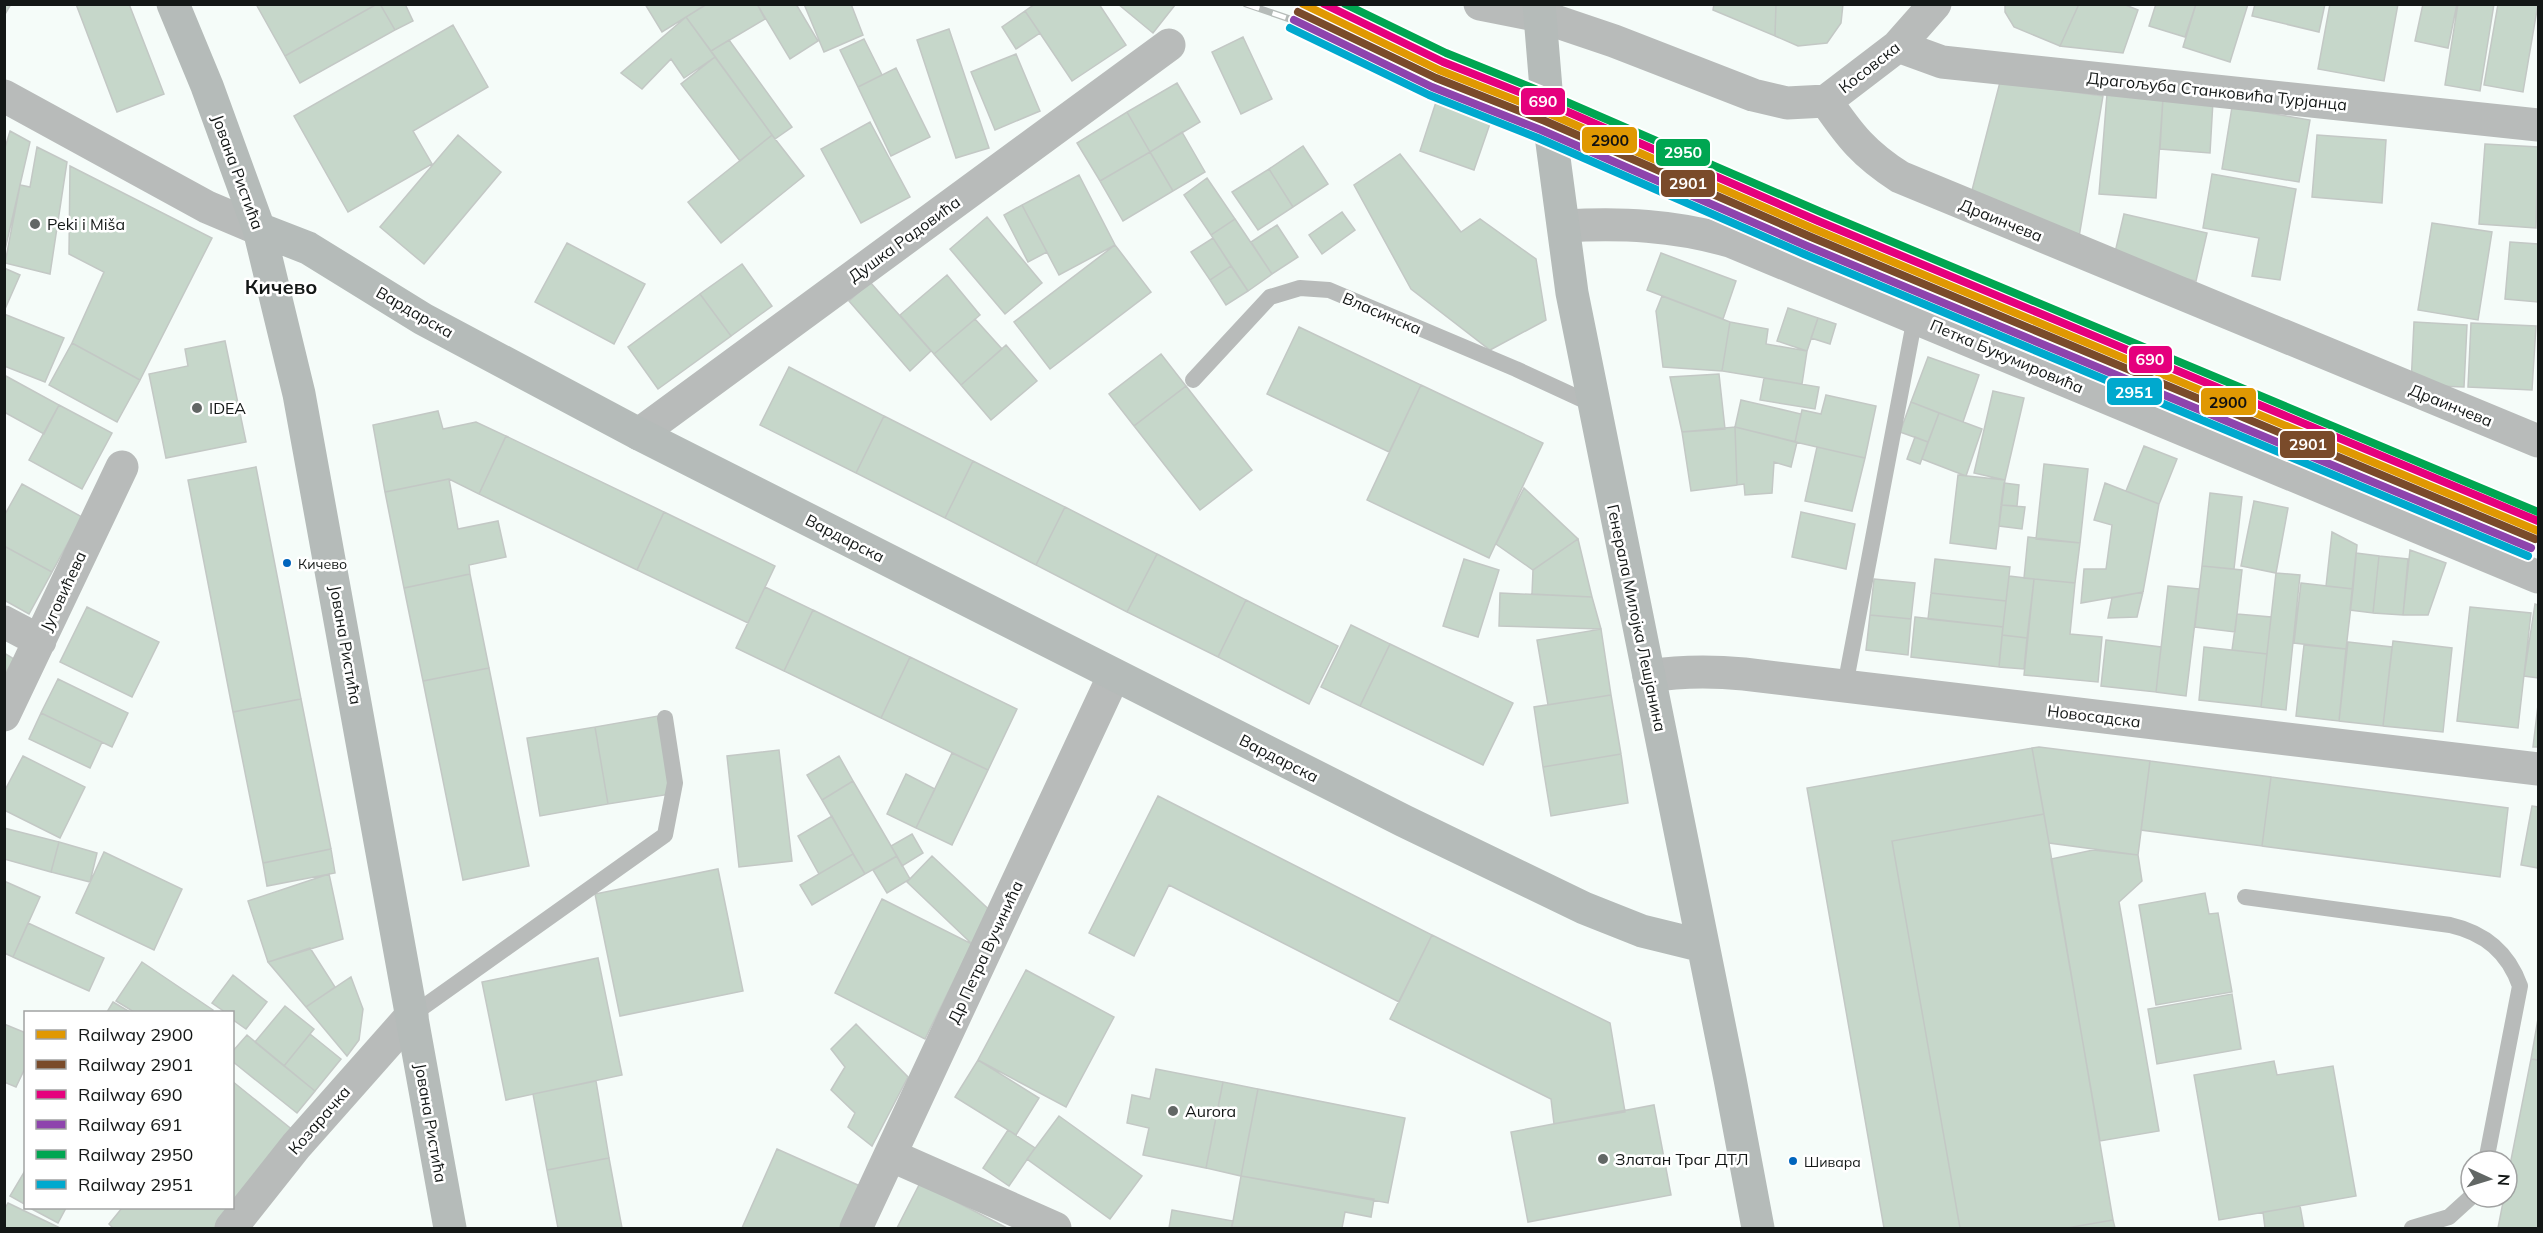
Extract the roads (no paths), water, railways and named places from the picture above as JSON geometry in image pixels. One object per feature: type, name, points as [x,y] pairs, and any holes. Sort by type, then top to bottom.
[{"type":"main road","name":"Јована Ристића","points":[[173,4],[207,86],[259,229],[305,422],[450,1228]]},
{"type":"main road","name":"Генерала Милојка Лешјанина","points":[[1540,10],[1548,113],[1572,293],[1758,1228]]},
{"type":"main road","name":"Вардарска","points":[[259,229],[308,248],[423,319],[639,434],[1404,821],[1584,908],[1642,931],[1702,946]]},
{"type":"street","points":[[1480,4],[1540,10],[1753,95],[1787,103],[1826,101]]},
{"type":"street","name":"Косовска","points":[[1826,101],[1898,46],[1935,4]]},
{"type":"street","name":"Душка Радовића","points":[[639,434],[1169,45]]},
{"type":"street","name":"Драгољуба Станковића Турјанца","points":[[1898,46],[1942,62],[2538,125]]},
{"type":"street","name":"Вардарска","points":[[4,96],[207,207],[259,229]]},
{"type":"street","name":"Драинчева","points":[[1826,101],[1846,131],[1873,160],[1900,177],[2538,441]]},
{"type":"street","name":"Петка Букумировића","points":[[1564,225],[1616,223],[1659,225],[1699,232],[1730,241],[2538,577]]},
{"type":"street","name":"Југовићева","points":[[4,715],[122,467]]},
{"type":"street","points":[[4,622],[40,641]]},
{"type":"street","name":"Новосадска","points":[[1649,676],[1675,672],[1710,671],[2538,769]]},
{"type":"street","name":"Др Петра Вучинића","points":[[856,1228],[1114,675]]},
{"type":"street","name":"Козарачка","points":[[231,1228],[296,1146],[412,1015]]},
{"type":"street","points":[[890,1155],[1055,1228]]},
{"type":"lane","name":"Власинска","points":[[1193,380],[1270,297],[1300,288],[1329,291],[1516,369],[1594,405]]},
{"type":"lane","points":[[1845,686],[1915,317]]},
{"type":"lane","points":[[412,1015],[665,835],[675,783],[665,718]]},
{"type":"lane","points":[[2245,897],[2451,925],[2468,929],[2484,937],[2498,948],[2515,972],[2520,986],[2488,1149]]},
{"type":"lane","points":[[2412,1228],[2449,1217],[2459,1208]]},
{"type":"railway","points":[[1246,4],[1439,70]]},
{"type":"rail line","name":"2900","points":[[1303,4],[1439,70],[1548,113],[1814,229],[2538,531]]},
{"type":"rail line","name":"690","points":[[1324,4],[1443,62],[1552,105],[1818,221],[2538,521]]},
{"type":"rail line","name":"2950","points":[[1345,4],[1446,53],[2538,512]]},
{"type":"rail line","name":"2901","points":[[1298,12],[1436,78],[1545,121],[1811,237],[2535,539]]},
{"type":"rail line","name":"691","points":[[1294,20],[1432,87],[1541,130],[1807,246],[2531,548]]},
{"type":"rail line","name":"2951","points":[[1290,28],[1429,95],[1538,138],[1804,254],[2528,556]]},
{"type":"place","name":"Peki i Miša","points":[[35,224]]},
{"type":"place","name":"IDEA","points":[[197,408]]},
{"type":"place","name":"Кичево","points":[[287,563]]},
{"type":"place","name":"Aurora","points":[[1173,1111]]},
{"type":"place","name":"Златан Траг ДТЛ","points":[[1603,1159]]},
{"type":"place","name":"Шивара","points":[[1793,1161]]},
{"type":"district","name":"Кичево","points":[[281,287]]}]
